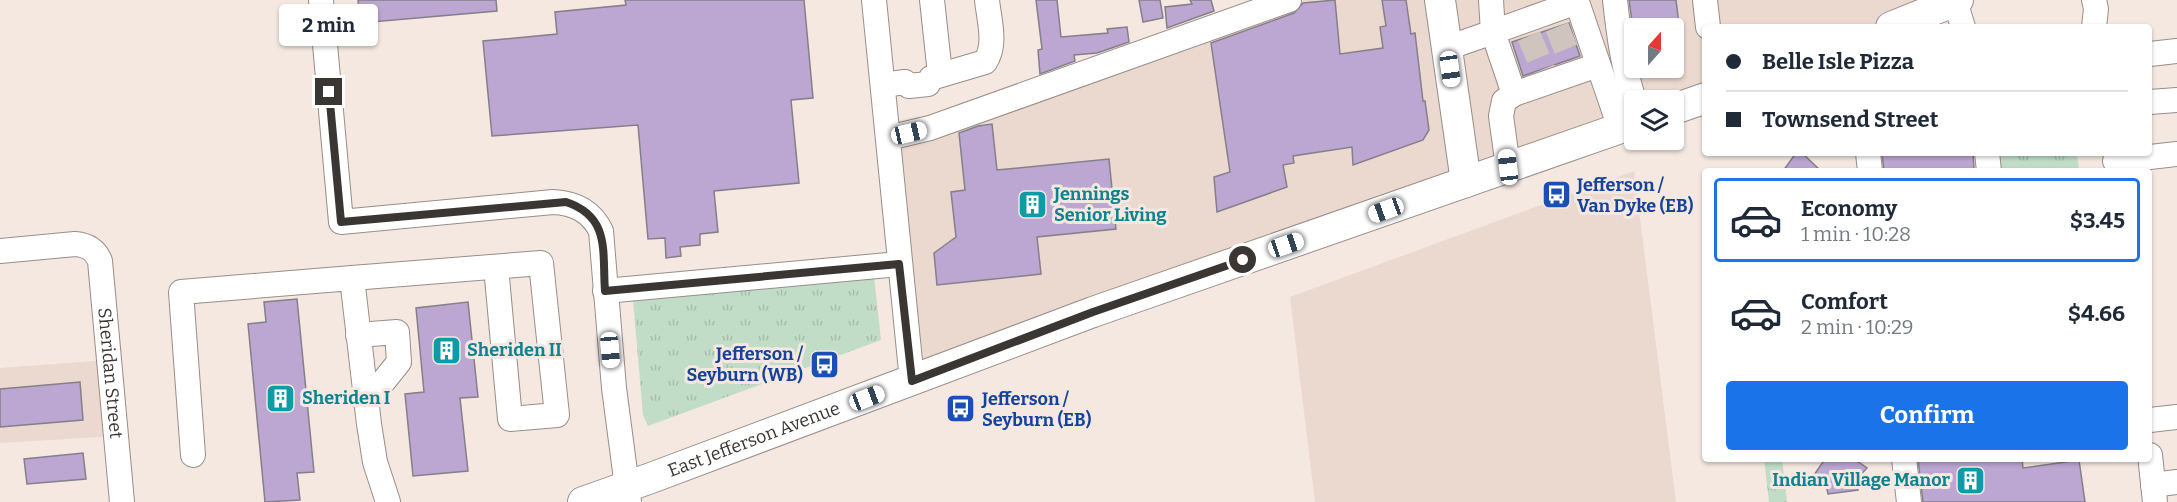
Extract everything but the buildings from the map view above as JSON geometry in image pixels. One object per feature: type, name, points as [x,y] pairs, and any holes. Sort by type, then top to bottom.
[{"type":"main road","points":[[1440,0],[1466,182]]},
{"type":"main road","points":[[1900,24],[1946,8]]},
{"type":"main road","points":[[1684,106],[1702,99]]},
{"type":"main road","name":"East Jefferson Avenue","points":[[583,502],[627,497],[912,381],[1093,312],[1624,127]]},
{"type":"street","points":[[321,0],[341,222],[553,202],[566,202],[585,210],[592,216],[601,231],[614,388],[627,497]]},
{"type":"street","points":[[874,0],[894,83],[888,138],[912,381]]},
{"type":"street","points":[[932,0],[935,76]]},
{"type":"street","points":[[894,83],[909,75],[927,73],[935,76],[985,62],[992,44],[987,0]]},
{"type":"street","points":[[888,138],[930,128],[1289,0]]},
{"type":"street","points":[[1491,0],[1493,32],[1514,93]]},
{"type":"street","points":[[1615,0],[1620,52],[1631,90]]},
{"type":"street","points":[[1705,0],[1708,24]]},
{"type":"street","points":[[1447,48],[1493,32],[1526,29],[1554,19],[1577,2],[1598,65],[1624,118]]},
{"type":"street","points":[[2095,12],[2109,24]]},
{"type":"street","points":[[2152,54],[2177,51]]},
{"type":"street","points":[[1508,167],[1501,116],[1504,101],[1514,93],[1547,79],[1598,65]]},
{"type":"street","points":[[2152,102],[2177,99]]},
{"type":"street","points":[[2115,162],[2177,154]]},
{"type":"street","name":"Sheridan Street","points":[[0,251],[75,244],[92,249],[100,261],[122,502]]},
{"type":"street","points":[[193,455],[181,292],[541,262],[557,415],[510,419],[496,267]]},
{"type":"street","points":[[605,291],[899,264]]},
{"type":"street","points":[[352,278],[375,462],[388,502]]},
{"type":"street","points":[[358,335],[397,332],[399,362],[366,403]]},
{"type":"street","points":[[2152,420],[2177,417]]},
{"type":"street","points":[[1904,462],[1909,502]]},
{"type":"street","points":[[2151,462],[2154,494],[2177,482]]},
{"type":"shaded area","points":[[1289,0],[1958,0],[1898,24],[1702,24],[1702,97],[1684,99],[1684,90],[1624,90],[1624,127],[912,381],[888,138]]},
{"type":"shaded area","points":[[1634,171],[1676,502],[1315,502],[1290,297]]},
{"type":"shaded area","points":[[109,360],[116,436],[0,443],[0,368]]},
{"type":"green space","points":[[1991,156],[2077,156],[2079,168],[1993,168]]},
{"type":"green space","points":[[874,277],[881,340],[648,426],[643,415],[633,300]]},
{"type":"green space","points":[[1764,462],[1782,462],[1787,502],[1769,502]]},
{"type":"tunnel","points":[[1557,27],[1573,67]]},
{"type":"tunnel","points":[[1529,36],[1546,76]]},
{"type":"place","name":"Jefferson / Van Dyke (EB)","points":[[1556,195]]},
{"type":"place","name":"Jennings Senior Living","points":[[1033,204]]},
{"type":"place","name":"Sheriden II","points":[[446,350]]},
{"type":"place","name":"Jefferson / Seyburn (WB)","points":[[824,364]]},
{"type":"place","name":"Sheriden I","points":[[281,398]]},
{"type":"place","name":"Jefferson / Seyburn (EB)","points":[[961,409]]},
{"type":"place","name":"Indian Village Manor","points":[[1971,480]]},
{"type":"route","points":[[329,92],[341,222],[566,202],[585,210],[592,216],[601,231],[605,291],[899,264],[912,381],[1093,312],[1243,260]]}]
